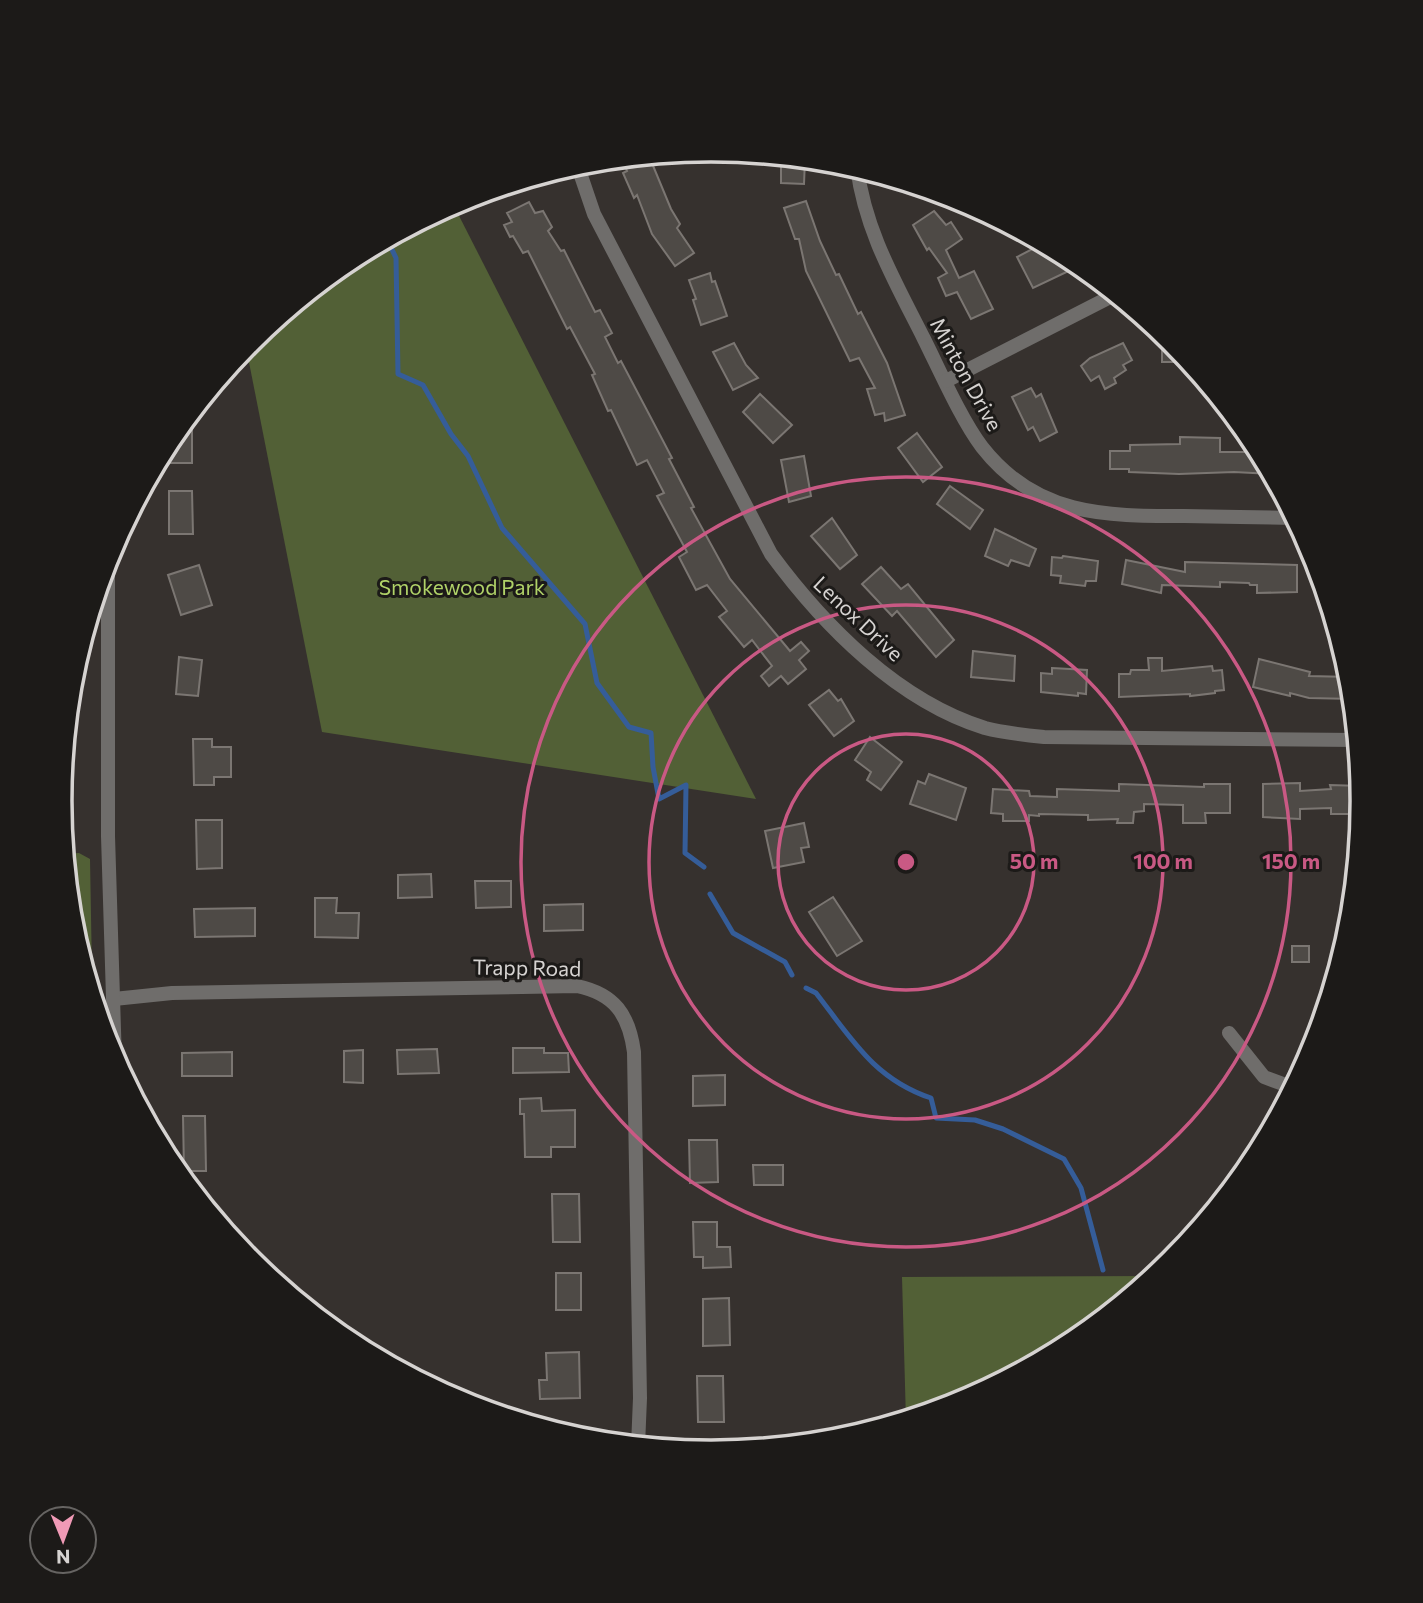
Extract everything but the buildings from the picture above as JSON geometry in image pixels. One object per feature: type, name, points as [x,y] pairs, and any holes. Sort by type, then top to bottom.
[{"type":"street","name":"Lenox Drive","points":[[580,176],[594,214],[771,554],[823,619],[891,677],[929,703],[957,717],[986,728],[1016,734],[1044,737],[1348,740]]},
{"type":"street","name":"Minton Drive","points":[[859,180],[863,206],[876,243],[971,430],[995,461],[1037,493],[1080,510],[1114,515],[1284,517]]},
{"type":"street","points":[[946,381],[1107,299]]},
{"type":"street","points":[[108,590],[108,836],[115,1031]]},
{"type":"street","name":"Trapp Road","points":[[114,999],[173,993],[577,986],[604,995],[616,1005],[625,1017],[634,1052],[638,1437]]},
{"type":"street","points":[[1230,1033],[1264,1077],[1285,1085]]},
{"type":"green space","name":"Smokewood Park","points":[[458,214],[756,799],[322,732],[249,360],[322,294],[356,270],[392,247]]},
{"type":"green space","points":[[74,853],[90,859],[92,958],[77,885]]},
{"type":"green space","points":[[1140,1276],[1101,1309],[1031,1356],[956,1393],[906,1410],[902,1277]]},
{"type":"waterway","points":[[391,248],[396,258],[398,374],[423,385],[451,434],[468,456],[502,528],[585,624],[597,683],[629,727],[651,733],[653,767],[659,799],[686,785],[685,853],[704,867]]},
{"type":"waterway","points":[[710,894],[733,933],[785,962],[792,975]]},
{"type":"waterway","points":[[806,988],[816,993],[853,1041],[879,1068],[911,1090],[931,1098],[936,1118],[975,1120],[1003,1129],[1064,1159],[1081,1188],[1103,1270]]}]
